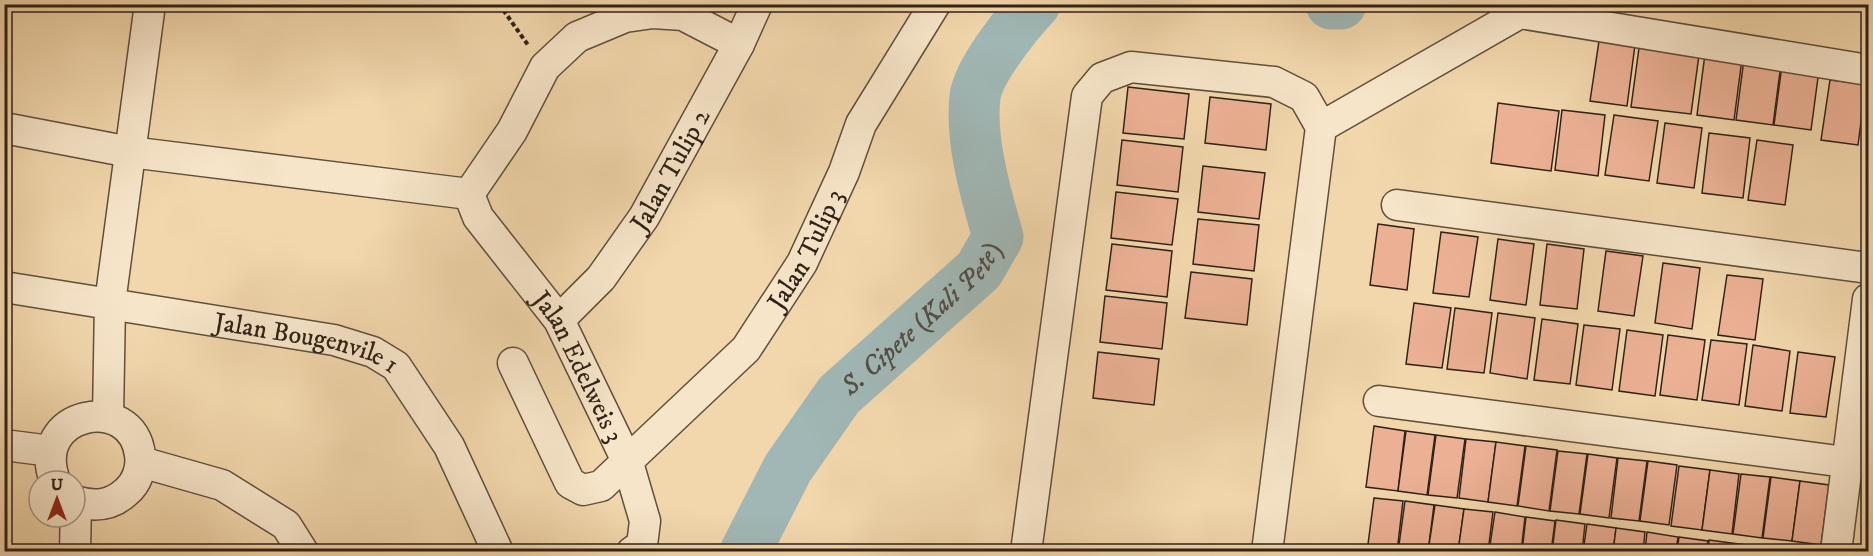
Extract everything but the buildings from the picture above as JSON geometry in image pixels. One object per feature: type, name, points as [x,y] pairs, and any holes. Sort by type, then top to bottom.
[{"type":"street","points":[[108,417],[110,303],[150,4]]},
{"type":"street","name":"Jalan Tulip 2","points":[[559,320],[601,278],[644,217],[739,44],[757,4]]},
{"type":"street","name":"Jalan Tulip 3","points":[[513,363],[570,483],[583,490],[601,486],[628,463],[746,349],[802,262],[844,172],[861,124],[935,4]]},
{"type":"street","points":[[1321,127],[1521,9],[1869,70]]},
{"type":"street","points":[[4,128],[129,152],[469,194],[512,131],[545,67],[577,37],[625,17],[653,13],[684,15],[739,44]]},
{"type":"street","points":[[1026,552],[1087,96],[1102,78],[1131,67],[1274,82],[1304,97],[1321,127],[1267,552]]},
{"type":"street","name":"Jalan Edelweis 3","points":[[469,194],[478,217],[559,320],[628,463],[645,521],[642,545],[632,552]]},
{"type":"street","points":[[1397,206],[1869,268]]},
{"type":"street","name":"Jalan Bougenvile 1","points":[[4,287],[334,340],[373,352],[396,366],[449,446],[498,552]]},
{"type":"street","points":[[1836,552],[1858,464],[1869,299]]},
{"type":"street","points":[[1379,401],[1858,464]]},
{"type":"street","points":[[51,469],[51,451],[56,437],[66,426],[79,418],[94,416],[108,417],[122,424],[132,434],[139,447],[141,462],[138,476],[130,489],[119,499],[105,504],[87,504]]},
{"type":"street","points":[[4,445],[51,451]]},
{"type":"street","points":[[141,462],[222,485],[286,525],[303,552]]},
{"type":"street","points":[[75,529],[75,552]]},
{"type":"path","points":[[499,4],[545,67]]},
{"type":"waterway","name":"S. Cipete (Kali Pete)","points":[[745,552],[788,468],[839,395],[979,270],[998,237],[977,150],[975,97],[983,74],[991,61],[1018,23],[1035,4]]},
{"type":"waterway","name":"S. Cipete (Kali Pete)","points":[[1331,4],[1341,4]]}]
